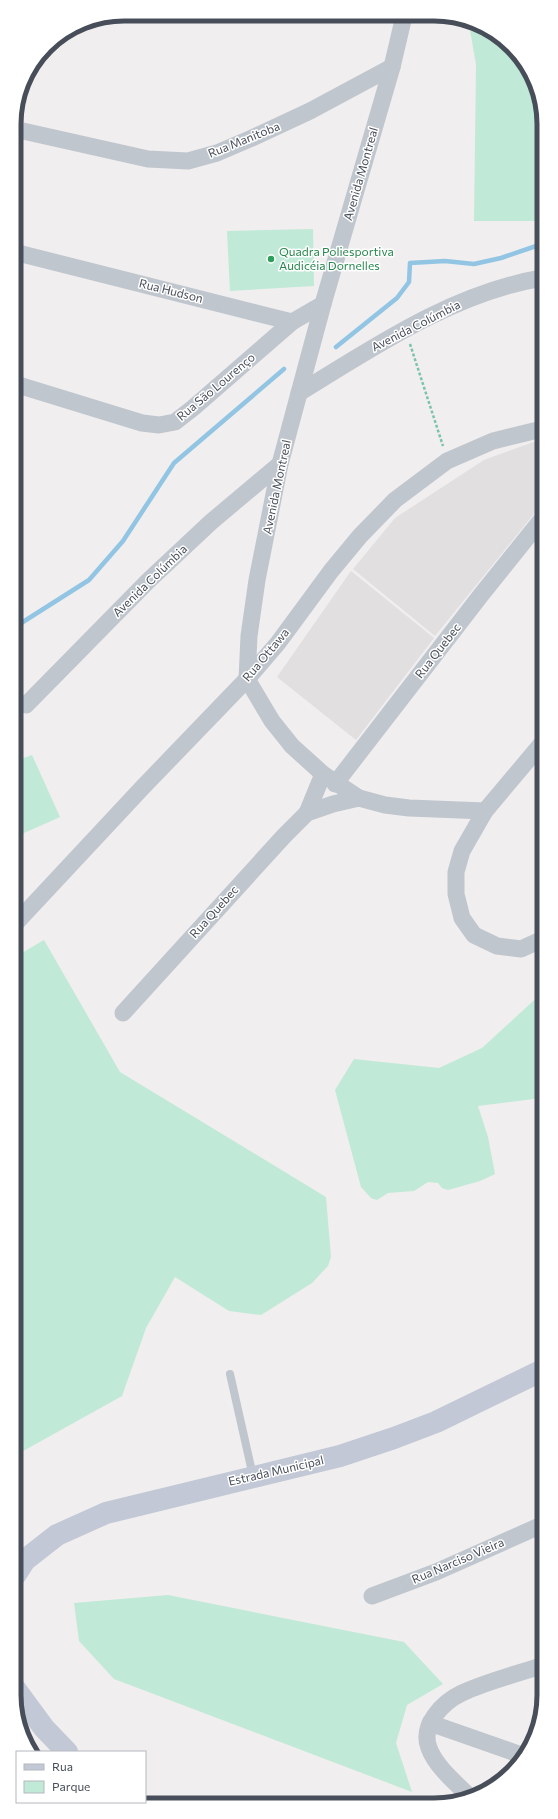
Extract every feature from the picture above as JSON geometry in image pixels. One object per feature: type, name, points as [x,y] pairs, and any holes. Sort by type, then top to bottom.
[{"type":"main road","name":"Estrada Municipal","points":[[21,1562],[57,1536],[106,1513],[340,1456],[436,1422],[537,1373]]},
{"type":"main road","points":[[21,1697],[44,1728],[66,1751]]},
{"type":"street","name":"Avenida Montreal","points":[[247,679],[249,636],[257,580],[280,464],[323,304],[392,67],[403,21]]},
{"type":"street","name":"Rua Manitoba","points":[[21,131],[148,159],[188,161],[217,153],[310,112],[392,67]]},
{"type":"street","name":"Rua Hudson","points":[[21,254],[292,322]]},
{"type":"street","name":"Avenida Colúmbia","points":[[299,393],[367,351],[458,303],[487,292],[526,280],[537,279]]},
{"type":"street","points":[[292,322],[323,304]]},
{"type":"street","name":"Rua São Lourenço","points":[[21,386],[142,423],[159,424],[175,422],[292,322]]},
{"type":"street","name":"Rua Ottawa","points":[[21,918],[142,788],[247,679],[278,644],[331,571],[360,536],[395,500],[448,461],[493,441],[537,430]]},
{"type":"street","name":"Avenida Colúmbia","points":[[26,705],[148,581],[211,522],[280,464]]},
{"type":"street","name":"Rua Quebec","points":[[122,1013],[284,836],[307,813],[329,779],[537,525]]},
{"type":"street","points":[[247,679],[272,721],[292,746],[329,779],[359,798],[385,805],[409,808],[485,811]]},
{"type":"street","points":[[537,749],[485,811],[462,851],[456,872],[456,894],[462,918],[474,935],[497,946],[521,949],[537,942]]},
{"type":"street","name":"Rua Quebec","points":[[307,813],[333,804],[359,798]]},
{"type":"street","name":"Rua Narciso Vieira","points":[[372,1596],[436,1572],[537,1527]]},
{"type":"street","points":[[466,1792],[441,1767],[429,1748],[427,1734],[430,1723],[444,1706],[461,1693],[537,1667]]},
{"type":"street","points":[[430,1723],[518,1754]]},
{"type":"lane","points":[[230,1374],[254,1476]]},
{"type":"path","points":[[406,330],[448,461]]},
{"type":"shaded area","points":[[537,441],[537,510],[435,636],[353,569],[395,518],[484,460]]},
{"type":"shaded area","points":[[351,571],[434,638],[356,740],[277,677]]},
{"type":"green space","points":[[470,27],[497,42],[507,51],[520,67],[532,91],[537,124],[537,221],[474,221],[476,65]]},
{"type":"green space","name":"Quadra Poliesportiva Audicéia Dornelles","points":[[313,229],[314,286],[230,291],[227,231]]},
{"type":"green space","points":[[32,755],[60,817],[21,834],[21,759]]},
{"type":"green space","points":[[44,940],[120,1072],[326,1197],[331,1257],[328,1266],[312,1283],[261,1315],[229,1311],[175,1277],[146,1328],[122,1396],[21,1452],[21,953]]},
{"type":"green space","points":[[537,998],[537,1096],[534,1099],[478,1106],[488,1137],[495,1174],[480,1181],[448,1190],[442,1188],[438,1183],[428,1182],[414,1191],[388,1193],[377,1200],[371,1198],[361,1187],[335,1090],[354,1059],[439,1068],[482,1048]]},
{"type":"green space","points":[[168,1595],[404,1642],[443,1684],[407,1705],[396,1743],[412,1792],[114,1679],[79,1641],[74,1603]]},
{"type":"waterway","points":[[336,347],[397,298],[409,282],[410,263],[445,261],[474,264],[501,258],[537,246]]},
{"type":"waterway","points":[[21,623],[89,580],[123,541],[174,463],[284,369]]},
{"type":"place","name":"Quadra Poliesportiva Audicéia Dornelles","points":[[271,259]]}]
